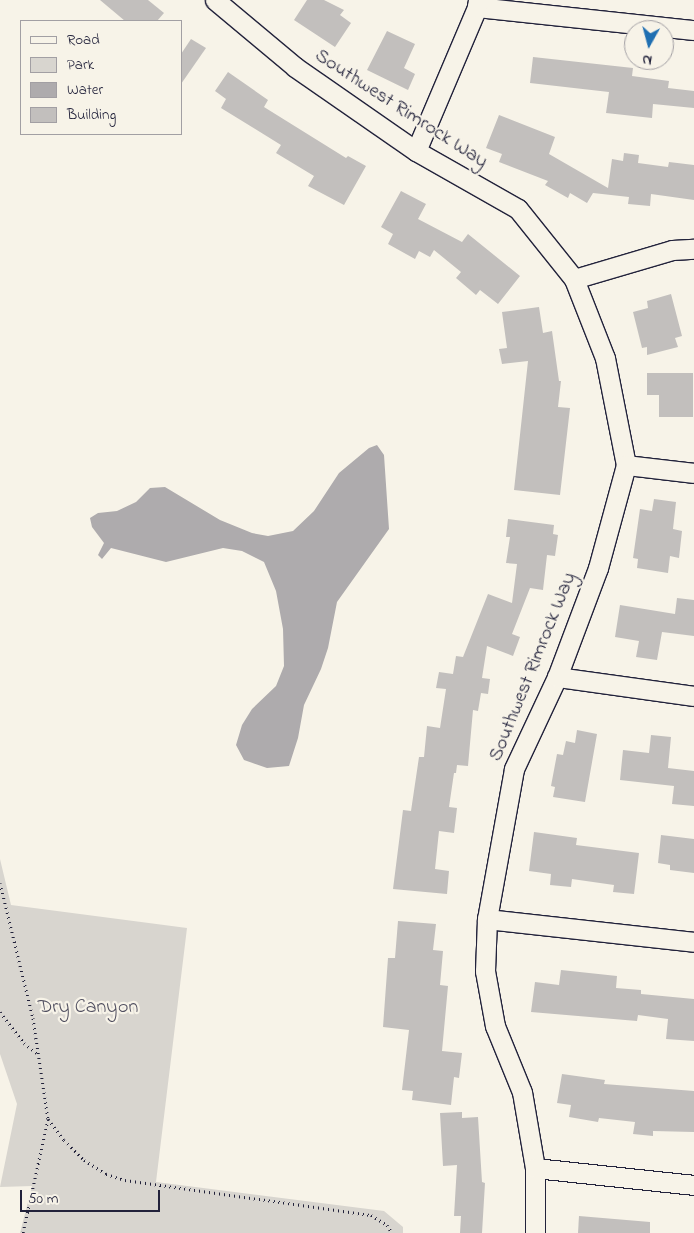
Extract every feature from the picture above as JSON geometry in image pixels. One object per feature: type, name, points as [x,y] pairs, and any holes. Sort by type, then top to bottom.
[{"type":"street","name":"Southwest Rimrock Way","points":[[215,0],[296,67],[416,151],[518,209],[574,279],[605,358],[626,465],[598,568],[557,677],[514,770],[487,919],[485,971],[495,1026],[522,1092],[535,1168],[535,1233]]},
{"type":"street","points":[[416,151],[478,3],[694,30]]},
{"type":"street","points":[[574,279],[672,250],[694,249]]},
{"type":"street","points":[[626,465],[694,473]]},
{"type":"street","points":[[557,677],[694,696]]},
{"type":"street","points":[[487,919],[694,942]]},
{"type":"street","points":[[535,1168],[694,1186]]},
{"type":"path","points":[[0,883],[33,1018],[48,1119],[23,1233]]},
{"type":"path","points":[[0,1012],[24,1043],[38,1055]]},
{"type":"path","points":[[48,1119],[64,1140],[84,1160],[106,1174],[118,1178],[371,1215],[387,1225],[392,1233]]},
{"type":"green space","name":"Dry Canyon","points":[[0,859],[11,905],[187,928],[156,1182],[384,1211],[403,1227],[403,1233],[20,1233],[32,1186],[0,1187],[17,1104],[0,1054]]},
{"type":"water","points":[[377,445],[384,455],[389,529],[337,602],[328,648],[321,669],[304,705],[298,738],[289,766],[267,768],[244,760],[236,745],[242,725],[252,709],[276,686],[284,666],[283,629],[276,591],[264,562],[242,551],[223,548],[166,562],[111,548],[102,559],[98,555],[104,543],[92,527],[90,518],[98,513],[117,511],[136,502],[150,488],[165,487],[220,520],[252,533],[268,536],[293,531],[314,511],[339,473],[369,448]]},
{"type":"building","points":[[100,0],[148,0],[164,13],[158,20],[124,20]]},
{"type":"building","points":[[307,0],[324,0],[344,10],[340,15],[351,23],[335,47],[294,20]]},
{"type":"building","points":[[387,31],[415,44],[404,68],[415,74],[408,90],[367,70]]},
{"type":"building","points":[[191,39],[206,48],[182,83],[182,52]]},
{"type":"building","points":[[533,57],[624,67],[624,70],[633,70],[632,76],[669,81],[668,88],[694,91],[694,108],[653,104],[652,118],[606,113],[609,92],[530,83]]},
{"type":"building","points":[[228,72],[268,100],[264,107],[346,158],[348,156],[366,166],[344,205],[308,186],[314,176],[276,153],[281,145],[221,108],[226,99],[215,91]]},
{"type":"building","points":[[499,115],[555,137],[549,154],[608,188],[612,159],[623,161],[624,153],[639,155],[638,163],[668,167],[669,162],[694,165],[694,200],[651,194],[650,206],[628,204],[629,197],[593,193],[587,203],[570,193],[568,198],[545,185],[548,181],[499,162],[502,154],[486,148]]},
{"type":"building","points":[[401,191],[426,204],[418,219],[462,242],[468,234],[520,276],[498,304],[480,290],[476,295],[456,278],[461,272],[434,250],[430,257],[419,251],[415,259],[388,244],[393,234],[381,227]]},
{"type":"building","points":[[671,294],[682,336],[675,338],[678,347],[647,355],[647,347],[642,348],[633,312],[648,308],[647,301]]},
{"type":"building","points":[[539,307],[543,333],[552,331],[559,381],[561,381],[558,407],[570,408],[560,495],[514,490],[528,361],[502,364],[499,349],[507,348],[502,312]]},
{"type":"building","points":[[647,373],[693,373],[693,417],[659,417],[659,395],[647,395]]},
{"type":"building","points":[[654,499],[676,502],[673,529],[682,531],[679,558],[670,556],[668,573],[637,568],[638,559],[633,558],[640,509],[652,511]]},
{"type":"building","points":[[508,519],[554,525],[553,534],[558,535],[555,556],[547,555],[543,590],[530,588],[512,634],[520,637],[513,656],[487,646],[482,678],[490,679],[488,694],[481,693],[478,711],[473,710],[468,766],[457,765],[456,773],[454,773],[449,807],[457,808],[454,833],[439,831],[435,869],[449,871],[447,894],[393,889],[403,810],[411,811],[419,757],[424,757],[427,726],[440,728],[446,689],[436,688],[439,672],[453,674],[456,656],[463,657],[488,594],[512,603],[517,564],[506,563],[510,537],[506,537]]},
{"type":"building","points":[[677,598],[694,600],[694,636],[662,632],[657,660],[636,657],[639,641],[615,637],[620,605],[675,614]]},
{"type":"building","points":[[577,730],[597,734],[585,802],[553,797],[555,787],[551,786],[557,754],[563,755],[566,741],[575,743]]},
{"type":"building","points":[[651,735],[671,737],[668,768],[694,771],[694,806],[672,804],[674,786],[620,780],[623,750],[649,753]]},
{"type":"building","points":[[534,832],[577,838],[576,845],[639,853],[634,894],[613,892],[614,885],[572,879],[571,887],[550,885],[551,874],[529,871]]},
{"type":"building","points":[[661,835],[694,839],[694,873],[670,870],[670,865],[658,863]]},
{"type":"building","points":[[398,921],[436,924],[433,950],[443,951],[440,985],[448,986],[442,1051],[462,1053],[459,1078],[454,1077],[451,1105],[412,1100],[413,1091],[402,1090],[409,1030],[383,1027],[388,958],[395,958]]},
{"type":"building","points":[[561,970],[617,976],[616,988],[641,990],[641,994],[694,999],[694,1041],[666,1039],[668,1019],[638,1015],[637,1021],[531,1012],[535,982],[559,985]]},
{"type":"building","points":[[562,1074],[605,1080],[604,1084],[694,1091],[694,1132],[653,1131],[653,1136],[633,1134],[635,1122],[599,1118],[598,1122],[569,1117],[571,1105],[557,1103]]},
{"type":"building","points":[[462,1112],[462,1118],[478,1117],[482,1182],[485,1183],[482,1233],[460,1233],[461,1216],[454,1216],[457,1165],[443,1166],[440,1113]]},
{"type":"building","points":[[579,1216],[650,1222],[650,1233],[578,1233]]}]
